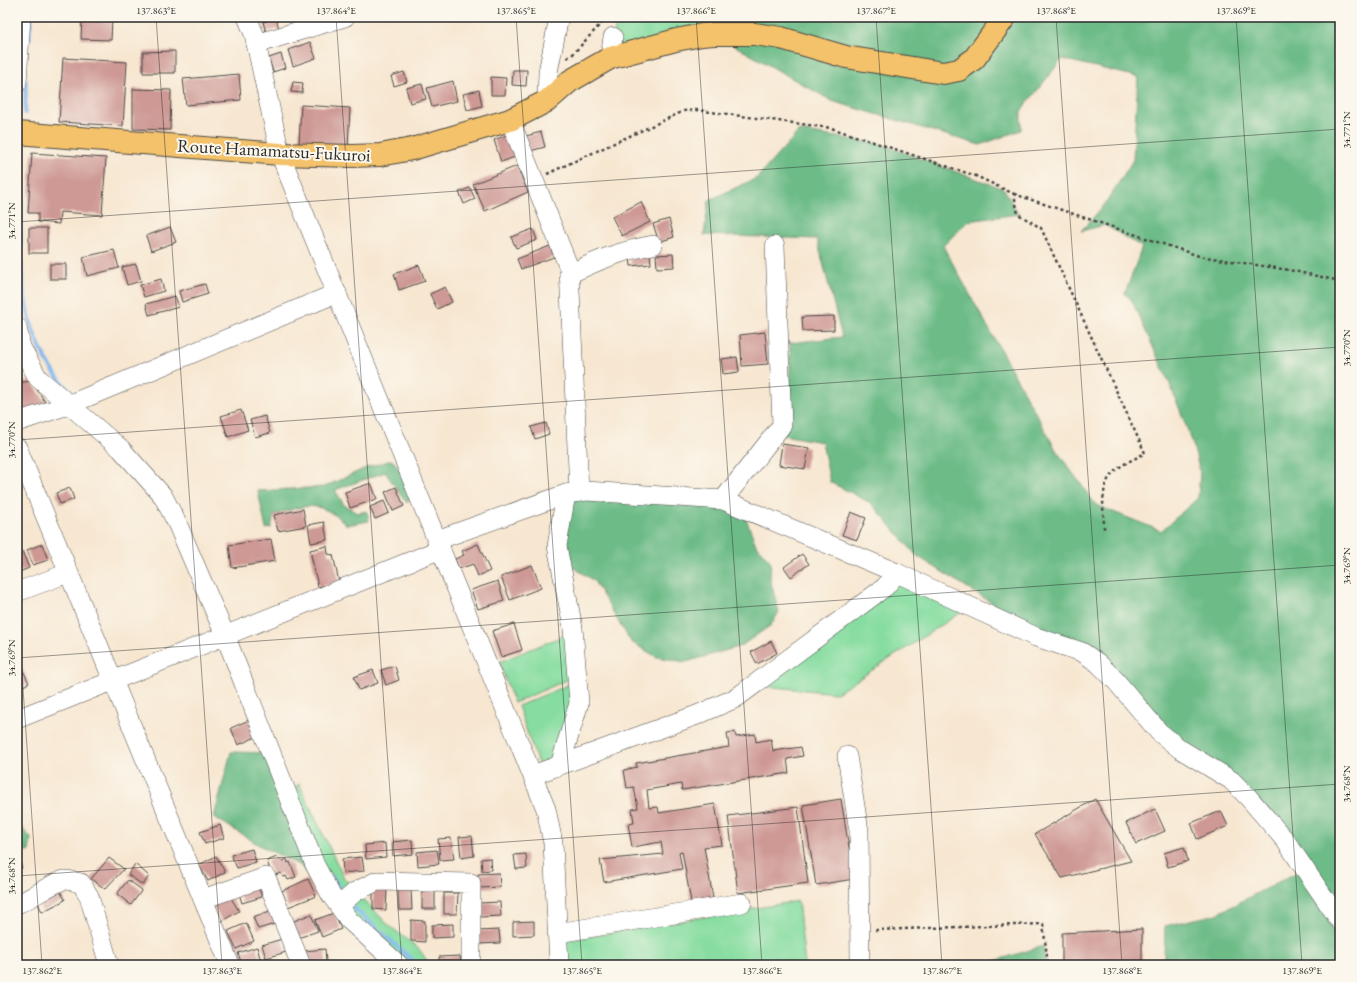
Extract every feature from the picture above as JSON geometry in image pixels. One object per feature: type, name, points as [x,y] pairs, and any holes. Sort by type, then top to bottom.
[{"type":"main road","name":"Route Hamamatsu-Fukuroi","points":[[17,133],[280,154],[352,156],[380,155],[412,149],[510,120],[547,101],[570,81],[610,58],[702,35],[754,34],[780,38],[846,57],[943,72],[959,70],[974,59],[1005,17]]},
{"type":"street","points":[[17,83],[21,17]]},
{"type":"street","points":[[247,17],[256,44],[280,154],[546,809],[553,843],[559,965]]},
{"type":"street","points":[[256,44],[345,17]]},
{"type":"street","points":[[547,101],[548,72],[559,17]]},
{"type":"street","points":[[610,58],[613,37]]},
{"type":"street","points":[[510,120],[569,268],[573,493],[557,546],[573,628],[578,703],[560,765]]},
{"type":"street","points":[[569,274],[607,256],[631,249],[653,245]]},
{"type":"street","points":[[723,500],[782,425],[775,246]]},
{"type":"street","points":[[17,422],[68,405],[337,293]]},
{"type":"street","points":[[17,328],[21,347],[38,378],[121,449],[163,496],[178,523],[225,635],[315,865],[330,895],[349,920],[399,965]]},
{"type":"street","points":[[17,447],[230,965]]},
{"type":"street","points":[[17,719],[225,635],[439,545],[573,493],[723,500],[898,573],[1036,637],[1082,652],[1098,663],[1115,680],[1159,732],[1180,749],[1232,780],[1285,840],[1323,893],[1340,921]]},
{"type":"street","points":[[17,592],[68,573]]},
{"type":"street","points":[[533,775],[697,715],[736,698],[885,587],[898,573]]},
{"type":"street","points":[[848,756],[859,831],[860,965]]},
{"type":"street","points":[[203,899],[266,877],[300,965]]},
{"type":"street","points":[[17,904],[30,899],[56,883],[67,880],[81,883],[89,896],[109,965]]},
{"type":"street","points":[[339,906],[355,892],[377,881],[471,883],[471,965]]},
{"type":"street","points":[[1323,893],[1340,903]]},
{"type":"street","points":[[557,933],[742,903]]},
{"type":"path","points":[[548,72],[573,54],[607,17]]},
{"type":"path","points":[[534,180],[684,111],[696,110],[831,128],[976,176],[1014,194],[1199,256],[1288,270],[1340,281]]},
{"type":"path","points":[[1014,194],[1018,214],[1041,228],[1145,454],[1113,473],[1106,486],[1103,501],[1104,530]]},
{"type":"path","points":[[859,931],[971,925],[1043,924],[1048,965]]},
{"type":"green space","points":[[617,17],[710,17],[714,34],[610,58]]},
{"type":"green space","points":[[710,17],[1340,17],[1340,965],[1169,965],[1164,958],[1165,926],[1217,914],[1305,868],[1227,777],[1172,742],[1115,680],[917,556],[871,503],[830,482],[822,442],[783,435],[790,399],[790,343],[842,337],[817,239],[704,235],[709,200],[757,178],[799,131],[880,144],[1004,189],[1018,214],[968,221],[943,246],[1056,450],[1096,505],[1161,531],[1198,498],[1200,472],[1192,441],[1169,382],[1131,299],[1125,294],[1142,247],[1105,225],[1081,231],[1106,203],[1133,160],[1138,77],[1062,59],[1021,111],[1021,130],[980,145],[832,101],[714,34]]},
{"type":"green space","points":[[392,460],[399,468],[412,497],[407,503],[385,472],[335,490],[344,505],[358,513],[367,511],[369,521],[347,525],[329,511],[313,506],[296,508],[274,515],[271,528],[266,529],[258,491],[324,487],[368,467]]},
{"type":"green space","points":[[566,494],[742,508],[756,545],[771,562],[770,579],[779,612],[771,625],[741,646],[686,662],[657,657],[631,642],[594,581],[573,567],[559,564]]},
{"type":"green space","points":[[897,573],[971,606],[837,693],[752,685]]},
{"type":"green space","points":[[573,632],[576,676],[514,703],[499,662]]},
{"type":"green space","points":[[577,681],[560,765],[541,772],[518,706]]},
{"type":"green space","points":[[231,752],[271,753],[321,896],[301,866],[259,845],[214,817]]},
{"type":"green space","points":[[299,784],[344,878],[386,923],[419,949],[430,965],[399,965],[352,923],[287,793]]},
{"type":"green space","points":[[17,823],[31,838],[29,852],[17,847]]},
{"type":"green space","points":[[798,901],[805,965],[565,965],[563,941]]},
{"type":"green space","points":[[1043,946],[1046,965],[982,965]]},
{"type":"building","points":[[82,17],[112,18],[111,40],[81,39]]},
{"type":"building","points":[[276,18],[279,29],[266,32],[263,22]]},
{"type":"building","points":[[310,42],[316,58],[293,66],[288,50]]},
{"type":"building","points":[[175,51],[175,73],[143,73],[143,52]]},
{"type":"building","points":[[281,54],[285,68],[273,72],[269,58]]},
{"type":"building","points":[[63,58],[127,62],[123,126],[59,122]]},
{"type":"building","points":[[513,70],[527,70],[526,86],[512,85]]},
{"type":"building","points":[[404,72],[407,82],[394,86],[391,76]]},
{"type":"building","points":[[239,74],[241,100],[186,105],[183,79]]},
{"type":"building","points":[[491,77],[506,78],[505,95],[491,95]]},
{"type":"building","points":[[453,81],[457,101],[432,107],[427,88]]},
{"type":"building","points":[[293,82],[303,83],[302,93],[291,92]]},
{"type":"building","points":[[422,84],[426,99],[410,103],[406,88]]},
{"type":"building","points":[[133,89],[171,90],[170,130],[133,129]]},
{"type":"building","points":[[479,90],[482,106],[467,110],[463,94]]},
{"type":"building","points":[[301,105],[350,108],[348,147],[299,144]]},
{"type":"building","points":[[541,132],[545,147],[530,151],[526,136]]},
{"type":"building","points":[[507,135],[515,157],[501,162],[494,140]]},
{"type":"building","points":[[32,153],[106,158],[102,215],[60,212],[59,224],[38,222],[38,213],[28,213]]},
{"type":"building","points":[[517,166],[528,192],[485,211],[473,184]]},
{"type":"building","points":[[470,188],[475,199],[464,204],[459,192]]},
{"type":"building","points":[[641,202],[650,222],[622,236],[612,217]]},
{"type":"building","points":[[669,219],[674,237],[659,242],[653,224]]},
{"type":"building","points":[[170,227],[176,242],[151,251],[146,236]]},
{"type":"building","points":[[29,228],[47,228],[47,253],[29,253]]},
{"type":"building","points":[[533,229],[537,240],[516,248],[511,237]]},
{"type":"building","points":[[550,246],[554,257],[521,269],[517,259]]},
{"type":"building","points":[[114,250],[119,268],[87,276],[83,257]]},
{"type":"building","points":[[673,254],[674,267],[657,268],[656,255]]},
{"type":"building","points":[[650,255],[651,264],[631,266],[630,257]]},
{"type":"building","points":[[50,264],[66,264],[66,279],[50,279]]},
{"type":"building","points":[[136,264],[141,281],[127,285],[122,267]]},
{"type":"building","points":[[419,265],[425,281],[399,290],[394,274]]},
{"type":"building","points":[[161,279],[164,291],[144,297],[140,285]]},
{"type":"building","points":[[205,284],[208,294],[182,302],[179,291]]},
{"type":"building","points":[[445,287],[452,302],[437,309],[430,294]]},
{"type":"building","points":[[175,296],[179,307],[149,315],[146,304]]},
{"type":"building","points":[[834,316],[834,330],[803,331],[802,317]]},
{"type":"building","points":[[765,332],[768,364],[742,366],[740,335]]},
{"type":"building","points":[[737,357],[739,372],[723,374],[721,359]]},
{"type":"building","points":[[31,381],[46,403],[17,414],[17,383]]},
{"type":"building","points":[[241,410],[248,430],[228,437],[221,416]]},
{"type":"building","points":[[265,416],[270,433],[255,437],[250,420]]},
{"type":"building","points":[[546,423],[549,434],[535,439],[531,427]]},
{"type":"building","points":[[782,444],[809,448],[805,469],[779,465]]},
{"type":"building","points":[[371,483],[377,499],[350,508],[345,492]]},
{"type":"building","points":[[396,487],[404,506],[393,511],[385,492]]},
{"type":"building","points":[[70,488],[74,499],[60,504],[56,493]]},
{"type":"building","points":[[384,501],[389,513],[375,519],[370,507]]},
{"type":"building","points":[[303,509],[306,526],[278,531],[274,515]]},
{"type":"building","points":[[851,512],[866,518],[857,540],[842,535]]},
{"type":"building","points":[[324,522],[327,540],[311,543],[308,525]]},
{"type":"building","points":[[271,539],[275,561],[232,568],[229,545]]},
{"type":"building","points":[[42,544],[48,560],[33,565],[27,550]]},
{"type":"building","points":[[478,544],[490,571],[478,576],[473,564],[459,569],[455,559],[464,555],[462,551]]},
{"type":"building","points":[[327,546],[328,554],[333,555],[339,582],[318,587],[310,550]]},
{"type":"building","points":[[22,551],[29,568],[17,573],[17,554]]},
{"type":"building","points":[[802,554],[809,564],[791,577],[784,567]]},
{"type":"building","points":[[532,565],[541,588],[510,600],[501,577]]},
{"type":"building","points":[[498,581],[504,601],[478,609],[471,590]]},
{"type":"building","points":[[514,624],[522,650],[501,657],[492,631]]},
{"type":"building","points":[[771,641],[777,653],[757,664],[751,652]]},
{"type":"building","points":[[20,664],[29,683],[17,689],[17,665]]},
{"type":"building","points":[[395,666],[399,680],[386,685],[381,670]]},
{"type":"building","points":[[373,670],[378,683],[359,690],[354,677]]},
{"type":"building","points":[[249,720],[256,737],[238,745],[231,728]]},
{"type":"building","points":[[735,732],[736,737],[755,734],[756,742],[771,739],[773,751],[801,747],[803,756],[787,759],[789,773],[682,790],[681,784],[647,790],[649,808],[658,807],[659,813],[715,804],[722,845],[704,847],[713,898],[691,902],[682,851],[679,852],[682,869],[604,882],[600,860],[663,854],[661,842],[632,847],[628,824],[634,823],[632,809],[638,808],[634,787],[627,788],[624,770],[637,767],[636,763],[729,747],[727,733]]},
{"type":"building","points":[[841,799],[854,879],[816,885],[803,805]]},
{"type":"building","points":[[1095,799],[1131,861],[1062,878],[1035,834]]},
{"type":"building","points":[[798,807],[808,883],[738,893],[728,816]]},
{"type":"building","points":[[1155,809],[1165,831],[1136,844],[1126,823]]},
{"type":"building","points":[[1221,811],[1228,826],[1197,839],[1191,823]]},
{"type":"building","points":[[220,825],[224,838],[205,844],[200,832]]},
{"type":"building","points":[[472,836],[474,856],[461,858],[459,837]]},
{"type":"building","points":[[451,838],[454,859],[440,860],[438,839]]},
{"type":"building","points":[[412,840],[413,854],[393,856],[392,842]]},
{"type":"building","points":[[385,843],[386,857],[366,859],[365,845]]},
{"type":"building","points":[[1184,847],[1188,861],[1168,867],[1164,853]]},
{"type":"building","points":[[252,849],[256,862],[237,868],[231,855]]},
{"type":"building","points":[[437,850],[439,864],[418,866],[417,852]]},
{"type":"building","points":[[17,854],[22,868],[17,869]]},
{"type":"building","points":[[526,854],[527,868],[516,869],[514,855]]},
{"type":"building","points":[[216,856],[225,872],[208,881],[199,865]]},
{"type":"building","points":[[277,857],[282,861],[287,859],[288,863],[290,862],[296,877],[288,880],[286,876],[283,877],[281,873],[272,876],[267,861]]},
{"type":"building","points":[[362,857],[364,871],[343,873],[342,859]]},
{"type":"building","points":[[109,858],[124,869],[105,889],[91,879]]},
{"type":"building","points":[[490,858],[491,870],[482,871],[481,859]]},
{"type":"building","points":[[135,864],[149,876],[143,885],[128,875]]},
{"type":"building","points":[[499,873],[500,887],[479,888],[478,874]]},
{"type":"building","points":[[308,879],[316,896],[288,907],[282,891]]},
{"type":"building","points":[[128,880],[142,890],[131,905],[117,894]]},
{"type":"building","points":[[257,884],[262,897],[242,903],[238,891]]},
{"type":"building","points":[[422,888],[435,888],[435,909],[422,909]]},
{"type":"building","points":[[59,889],[65,900],[42,912],[37,901]]},
{"type":"building","points":[[373,889],[387,889],[386,910],[373,909]]},
{"type":"building","points":[[398,889],[411,889],[412,910],[399,910]]},
{"type":"building","points":[[444,893],[458,893],[457,914],[444,914]]},
{"type":"building","points":[[229,895],[239,911],[222,921],[212,905]]},
{"type":"building","points":[[500,902],[501,916],[480,917],[479,903]]},
{"type":"building","points":[[273,910],[278,923],[258,929],[253,917]]},
{"type":"building","points":[[334,913],[341,929],[322,937],[315,920]]},
{"type":"building","points":[[311,914],[318,931],[298,938],[292,922]]},
{"type":"building","points":[[411,920],[425,921],[425,942],[411,941]]},
{"type":"building","points":[[534,921],[534,935],[513,936],[513,922]]},
{"type":"building","points":[[246,923],[254,941],[236,949],[228,931]]},
{"type":"building","points":[[453,924],[453,937],[432,938],[432,925]]},
{"type":"building","points":[[1142,929],[1142,965],[1062,965],[1062,933]]},
{"type":"building","points":[[499,930],[500,943],[479,944],[478,931]]},
{"type":"building","points":[[282,939],[286,952],[266,958],[262,945]]},
{"type":"building","points":[[257,947],[262,965],[242,965],[238,953]]},
{"type":"building","points":[[325,949],[326,962],[305,964],[304,951]]},
{"type":"building","points":[[460,956],[461,965],[440,965],[439,957]]},
{"type":"waterway","points":[[29,40],[31,17]]},
{"type":"waterway","points":[[25,113],[26,81]]},
{"type":"waterway","points":[[24,148],[21,247],[22,280],[28,311],[38,342],[53,371],[75,397]]},
{"type":"waterway","points":[[331,876],[344,895]]},
{"type":"waterway","points":[[350,902],[356,910],[418,965]]}]
